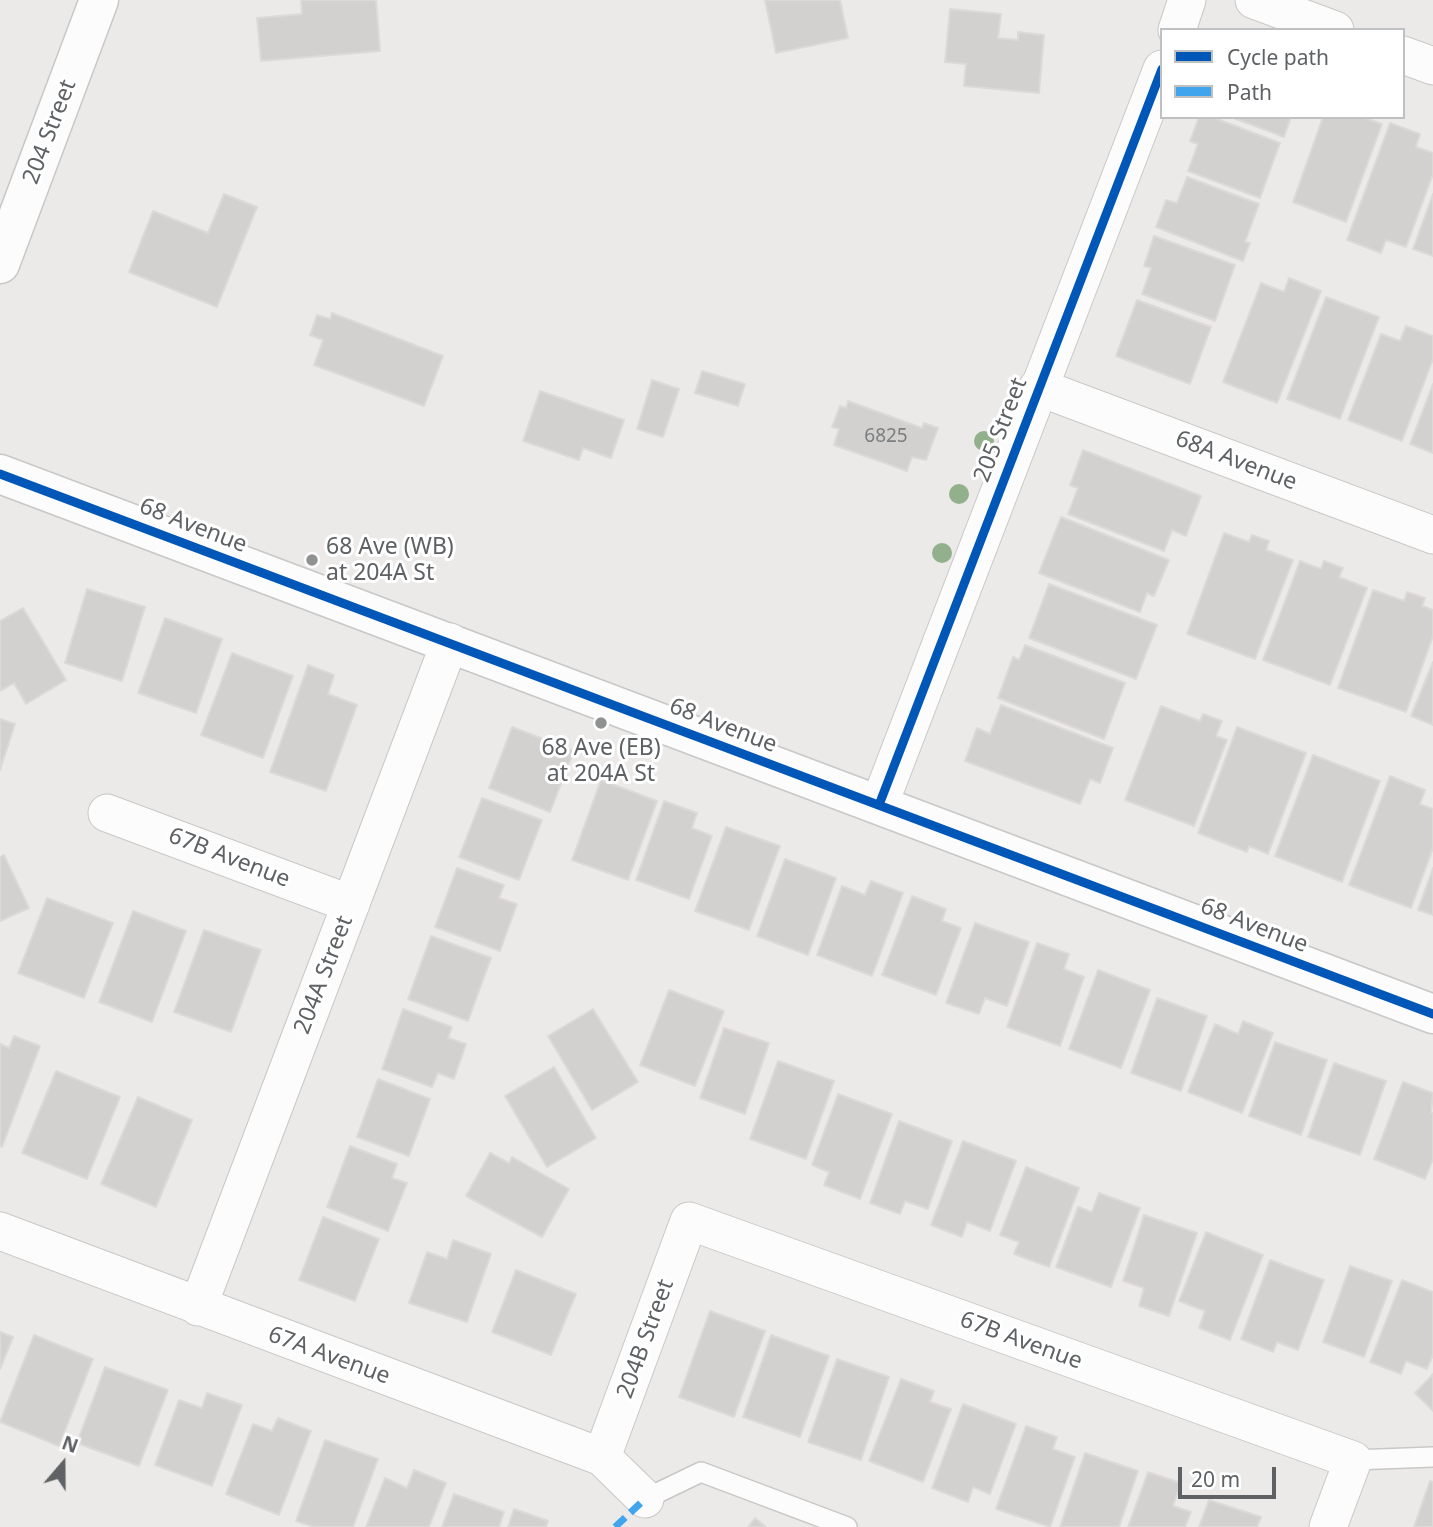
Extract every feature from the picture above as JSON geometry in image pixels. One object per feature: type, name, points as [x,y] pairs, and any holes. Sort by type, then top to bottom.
[{"type":"street","name":"204 Street","points":[[0,264],[99,0]]},
{"type":"street","points":[[1178,28],[1187,0]]},
{"type":"street","points":[[1254,0],[1330,28]]},
{"type":"street","points":[[1405,56],[1433,66]]},
{"type":"street","name":"205 Street","points":[[879,806],[1160,73]]},
{"type":"street","name":"68A Avenue","points":[[1038,387],[1433,535]]},
{"type":"street","name":"68 Avenue","points":[[0,474],[1433,1014]]},
{"type":"street","name":"204A Street","points":[[198,1307],[450,642]]},
{"type":"street","name":"67B Avenue","points":[[107,813],[351,904]]},
{"type":"street","name":"67B Avenue","points":[[685,1207],[1353,1460]]},
{"type":"street","name":"204B Street","points":[[602,1457],[685,1207]]},
{"type":"street","name":"67A Avenue","points":[[0,1231],[602,1457],[645,1499]]},
{"type":"street","points":[[1328,1527],[1353,1460]]},
{"type":"lane","points":[[1353,1460],[1433,1457]]},
{"type":"lane","points":[[645,1499],[701,1472],[847,1527]]},
{"type":"building","points":[[301,0],[376,0],[380,51],[261,61],[257,18],[302,14]]},
{"type":"building","points":[[765,0],[840,0],[848,38],[776,53]]},
{"type":"building","points":[[950,9],[1001,14],[998,38],[1018,40],[1018,32],[1044,35],[1039,93],[964,86],[966,64],[945,62]]},
{"type":"building","points":[[1198,119],[1217,119],[1280,143],[1260,198],[1188,171],[1198,144],[1190,141]]},
{"type":"building","points":[[1236,119],[1290,119],[1284,137]]},
{"type":"building","points":[[1322,119],[1368,119],[1382,124],[1346,222],[1293,202]]},
{"type":"building","points":[[1390,123],[1420,134],[1416,147],[1433,153],[1433,174],[1406,247],[1386,240],[1381,253],[1347,240]]},
{"type":"building","points":[[1187,177],[1259,204],[1245,242],[1250,243],[1243,261],[1156,227],[1166,200],[1177,203]]},
{"type":"building","points":[[224,194],[257,207],[217,307],[129,272],[153,211],[208,233]]},
{"type":"building","points":[[1433,194],[1433,256],[1413,249]]},
{"type":"building","points":[[1154,236],[1235,265],[1215,321],[1142,294],[1151,268],[1144,266]]},
{"type":"building","points":[[1289,278],[1321,291],[1277,403],[1223,382],[1261,283],[1284,292]]},
{"type":"building","points":[[1326,297],[1379,317],[1340,419],[1287,399]]},
{"type":"building","points":[[1137,300],[1211,327],[1190,384],[1116,356]]},
{"type":"building","points":[[332,313],[443,356],[424,406],[314,365],[323,340],[310,335],[317,315],[330,319]]},
{"type":"building","points":[[1406,326],[1433,336],[1433,359],[1402,441],[1348,420],[1381,334],[1400,341]]},
{"type":"building","points":[[702,371],[745,384],[738,406],[695,393]]},
{"type":"building","points":[[652,380],[679,389],[663,437],[637,429]]},
{"type":"building","points":[[1433,384],[1433,453],[1410,444]]},
{"type":"building","points":[[540,391],[624,420],[611,458],[583,448],[579,460],[523,441]]},
{"type":"building","points":[[848,401],[922,428],[924,423],[938,428],[926,460],[912,457],[907,471],[834,445],[839,429],[832,427],[840,406],[846,408]]},
{"type":"building","points":[[1083,450],[1201,496],[1186,536],[1172,530],[1164,551],[1068,514],[1078,488],[1070,485]]},
{"type":"building","points":[[1061,517],[1169,560],[1154,596],[1147,593],[1140,612],[1039,573]]},
{"type":"building","points":[[1224,533],[1249,542],[1252,535],[1269,541],[1266,550],[1293,560],[1255,659],[1187,634]]},
{"type":"building","points":[[1300,561],[1321,569],[1324,561],[1343,568],[1339,577],[1367,588],[1330,685],[1263,660]]},
{"type":"building","points":[[1049,584],[1157,625],[1136,679],[1029,638]]},
{"type":"building","points":[[87,589],[145,607],[122,681],[65,663]]},
{"type":"building","points":[[1373,590],[1404,601],[1407,592],[1425,598],[1422,606],[1433,610],[1433,636],[1406,712],[1338,688]]},
{"type":"building","points":[[23,608],[66,680],[26,704],[14,683],[0,691],[0,621]]},
{"type":"building","points":[[165,618],[222,639],[196,713],[138,693]]},
{"type":"building","points":[[1025,645],[1125,683],[1104,739],[998,698],[1013,657],[1019,660]]},
{"type":"building","points":[[232,653],[293,676],[263,758],[201,735]]},
{"type":"building","points":[[1433,662],[1433,725],[1411,716]]},
{"type":"building","points":[[308,665],[334,675],[328,694],[357,705],[326,791],[270,772]]},
{"type":"building","points":[[1001,705],[1113,748],[1100,783],[1090,779],[1080,804],[965,761],[977,728],[990,734]]},
{"type":"building","points":[[1161,706],[1200,721],[1203,714],[1222,721],[1216,736],[1227,740],[1194,826],[1125,800]]},
{"type":"building","points":[[0,719],[15,724],[0,770]]},
{"type":"building","points":[[512,727],[574,751],[550,812],[489,788]]},
{"type":"building","points":[[1237,727],[1306,753],[1268,854],[1249,846],[1247,852],[1198,833]]},
{"type":"building","points":[[1313,755],[1380,781],[1342,882],[1275,856]]},
{"type":"building","points":[[1390,776],[1425,790],[1420,804],[1433,809],[1433,848],[1411,908],[1349,885]]},
{"type":"building","points":[[601,780],[657,801],[628,880],[572,860]]},
{"type":"building","points":[[482,798],[542,820],[519,880],[459,857]]},
{"type":"building","points":[[664,801],[697,813],[692,828],[712,836],[689,899],[636,880]]},
{"type":"building","points":[[726,827],[780,846],[749,930],[695,911]]},
{"type":"building","points":[[4,855],[29,908],[0,921],[0,857]]},
{"type":"building","points":[[785,859],[836,878],[808,955],[757,936]]},
{"type":"building","points":[[457,868],[504,885],[499,898],[517,904],[500,951],[435,927]]},
{"type":"building","points":[[1433,868],[1433,915],[1418,910]]},
{"type":"building","points":[[871,881],[903,893],[872,976],[817,955],[842,886],[865,895]]},
{"type":"building","points":[[912,896],[946,909],[942,921],[961,928],[936,995],[882,975]]},
{"type":"building","points":[[47,898],[113,923],[84,998],[18,973]]},
{"type":"building","points":[[133,911],[186,931],[152,1022],[99,1002]]},
{"type":"building","points":[[975,923],[1029,942],[1007,1006],[985,998],[979,1014],[946,1003]]},
{"type":"building","points":[[204,930],[261,950],[231,1032],[174,1012]]},
{"type":"building","points":[[431,936],[491,958],[468,1021],[408,999]]},
{"type":"building","points":[[1037,943],[1069,954],[1064,969],[1084,977],[1060,1046],[1007,1027]]},
{"type":"building","points":[[1098,970],[1150,990],[1121,1068],[1069,1049]]},
{"type":"building","points":[[669,990],[724,1011],[695,1086],[640,1065]]},
{"type":"building","points":[[1157,998],[1207,1016],[1181,1091],[1131,1073]]},
{"type":"building","points":[[403,1009],[452,1027],[448,1038],[466,1044],[454,1079],[438,1073],[432,1087],[382,1069]]},
{"type":"building","points":[[593,1009],[638,1082],[592,1110],[548,1036]]},
{"type":"building","points":[[1243,1021],[1273,1033],[1242,1113],[1188,1092],[1215,1024],[1238,1034]]},
{"type":"building","points":[[724,1028],[769,1043],[745,1114],[700,1098]]},
{"type":"building","points":[[14,1036],[40,1046],[2,1147],[0,1044],[9,1048]]},
{"type":"building","points":[[1275,1042],[1327,1060],[1301,1135],[1249,1116]]},
{"type":"building","points":[[778,1061],[834,1081],[806,1159],[750,1139]]},
{"type":"building","points":[[1334,1063],[1386,1081],[1360,1155],[1308,1137]]},
{"type":"building","points":[[554,1067],[596,1138],[547,1167],[505,1096]]},
{"type":"building","points":[[56,1071],[120,1097],[87,1179],[22,1153]]},
{"type":"building","points":[[378,1079],[430,1099],[409,1156],[357,1137]]},
{"type":"building","points":[[1403,1082],[1433,1093],[1433,1159],[1425,1179],[1374,1159]]},
{"type":"building","points":[[838,1094],[892,1114],[860,1199],[824,1185],[829,1172],[812,1165]]},
{"type":"building","points":[[138,1097],[192,1120],[156,1207],[101,1184]]},
{"type":"building","points":[[899,1121],[952,1141],[928,1209],[905,1201],[900,1214],[870,1203]]},
{"type":"building","points":[[963,1141],[1016,1161],[990,1231],[967,1222],[962,1237],[931,1225]]},
{"type":"building","points":[[350,1146],[397,1164],[392,1178],[407,1183],[388,1231],[327,1207]]},
{"type":"building","points":[[490,1153],[509,1163],[512,1157],[569,1189],[542,1237],[466,1196]]},
{"type":"building","points":[[1026,1167],[1079,1188],[1049,1267],[1014,1254],[1019,1242],[1000,1235]]},
{"type":"building","points":[[1099,1193],[1140,1208],[1111,1287],[1056,1267],[1078,1207],[1092,1212]]},
{"type":"building","points":[[1144,1215],[1197,1233],[1169,1316],[1139,1306],[1144,1288],[1123,1281]]},
{"type":"building","points":[[323,1217],[379,1239],[355,1301],[299,1280]]},
{"type":"building","points":[[1206,1232],[1263,1255],[1230,1340],[1199,1328],[1205,1311],[1179,1301]]},
{"type":"building","points":[[453,1240],[491,1254],[467,1322],[409,1303],[427,1252],[447,1259]]},
{"type":"building","points":[[1270,1260],[1324,1280],[1298,1350],[1277,1342],[1273,1352],[1241,1339]]},
{"type":"building","points":[[1350,1266],[1392,1281],[1364,1357],[1323,1342]]},
{"type":"building","points":[[516,1270],[576,1294],[551,1355],[492,1332]]},
{"type":"building","points":[[1402,1280],[1433,1292],[1433,1355],[1427,1369],[1406,1361],[1401,1374],[1370,1362]]},
{"type":"building","points":[[710,1311],[765,1331],[734,1417],[679,1397]]},
{"type":"building","points":[[0,1332],[13,1337],[0,1369]]},
{"type":"building","points":[[34,1335],[93,1359],[59,1446],[0,1422]]},
{"type":"building","points":[[771,1335],[829,1356],[800,1437],[743,1417]]},
{"type":"building","points":[[837,1359],[889,1377],[861,1460],[808,1442]]},
{"type":"building","points":[[105,1367],[168,1390],[139,1466],[77,1443]]},
{"type":"building","points":[[1433,1374],[1433,1411],[1415,1393]]},
{"type":"building","points":[[901,1379],[934,1391],[930,1402],[951,1409],[923,1482],[869,1461]]},
{"type":"building","points":[[207,1393],[242,1405],[212,1486],[155,1465],[179,1400],[202,1408]]},
{"type":"building","points":[[963,1404],[1016,1424],[990,1494],[973,1487],[968,1502],[932,1488]]},
{"type":"building","points":[[278,1418],[311,1431],[279,1515],[226,1494],[253,1424],[272,1431]]},
{"type":"building","points":[[1026,1426],[1057,1437],[1053,1449],[1075,1457],[1050,1527],[996,1509]]},
{"type":"building","points":[[325,1440],[378,1459],[353,1527],[314,1527],[296,1521]]},
{"type":"building","points":[[1085,1453],[1138,1471],[1119,1527],[1060,1527]]},
{"type":"building","points":[[414,1470],[446,1483],[429,1527],[366,1527],[385,1478],[407,1488]]},
{"type":"building","points":[[1148,1472],[1181,1483],[1173,1506],[1191,1512],[1185,1527],[1128,1527]]},
{"type":"building","points":[[1430,1481],[1433,1482],[1433,1527],[1414,1527]]},
{"type":"building","points":[[454,1494],[504,1512],[499,1527],[442,1527]]},
{"type":"building","points":[[1209,1500],[1261,1517],[1257,1527],[1199,1527]]},
{"type":"building","points":[[514,1509],[548,1521],[546,1527],[508,1527]]},
{"type":"building","points":[[755,1518],[766,1527],[748,1527]]},
{"type":"marked path","points":[[615,1527],[645,1499]]},
{"type":"cycle path","points":[[879,805],[1160,74]]},
{"type":"cycle path","points":[[0,474],[1433,1014]]},
{"type":"place","name":"68 Ave (WB) at 204A St","points":[[312,560]]},
{"type":"place","name":"68 Ave (EB) at 204A St","points":[[601,723]]}]
